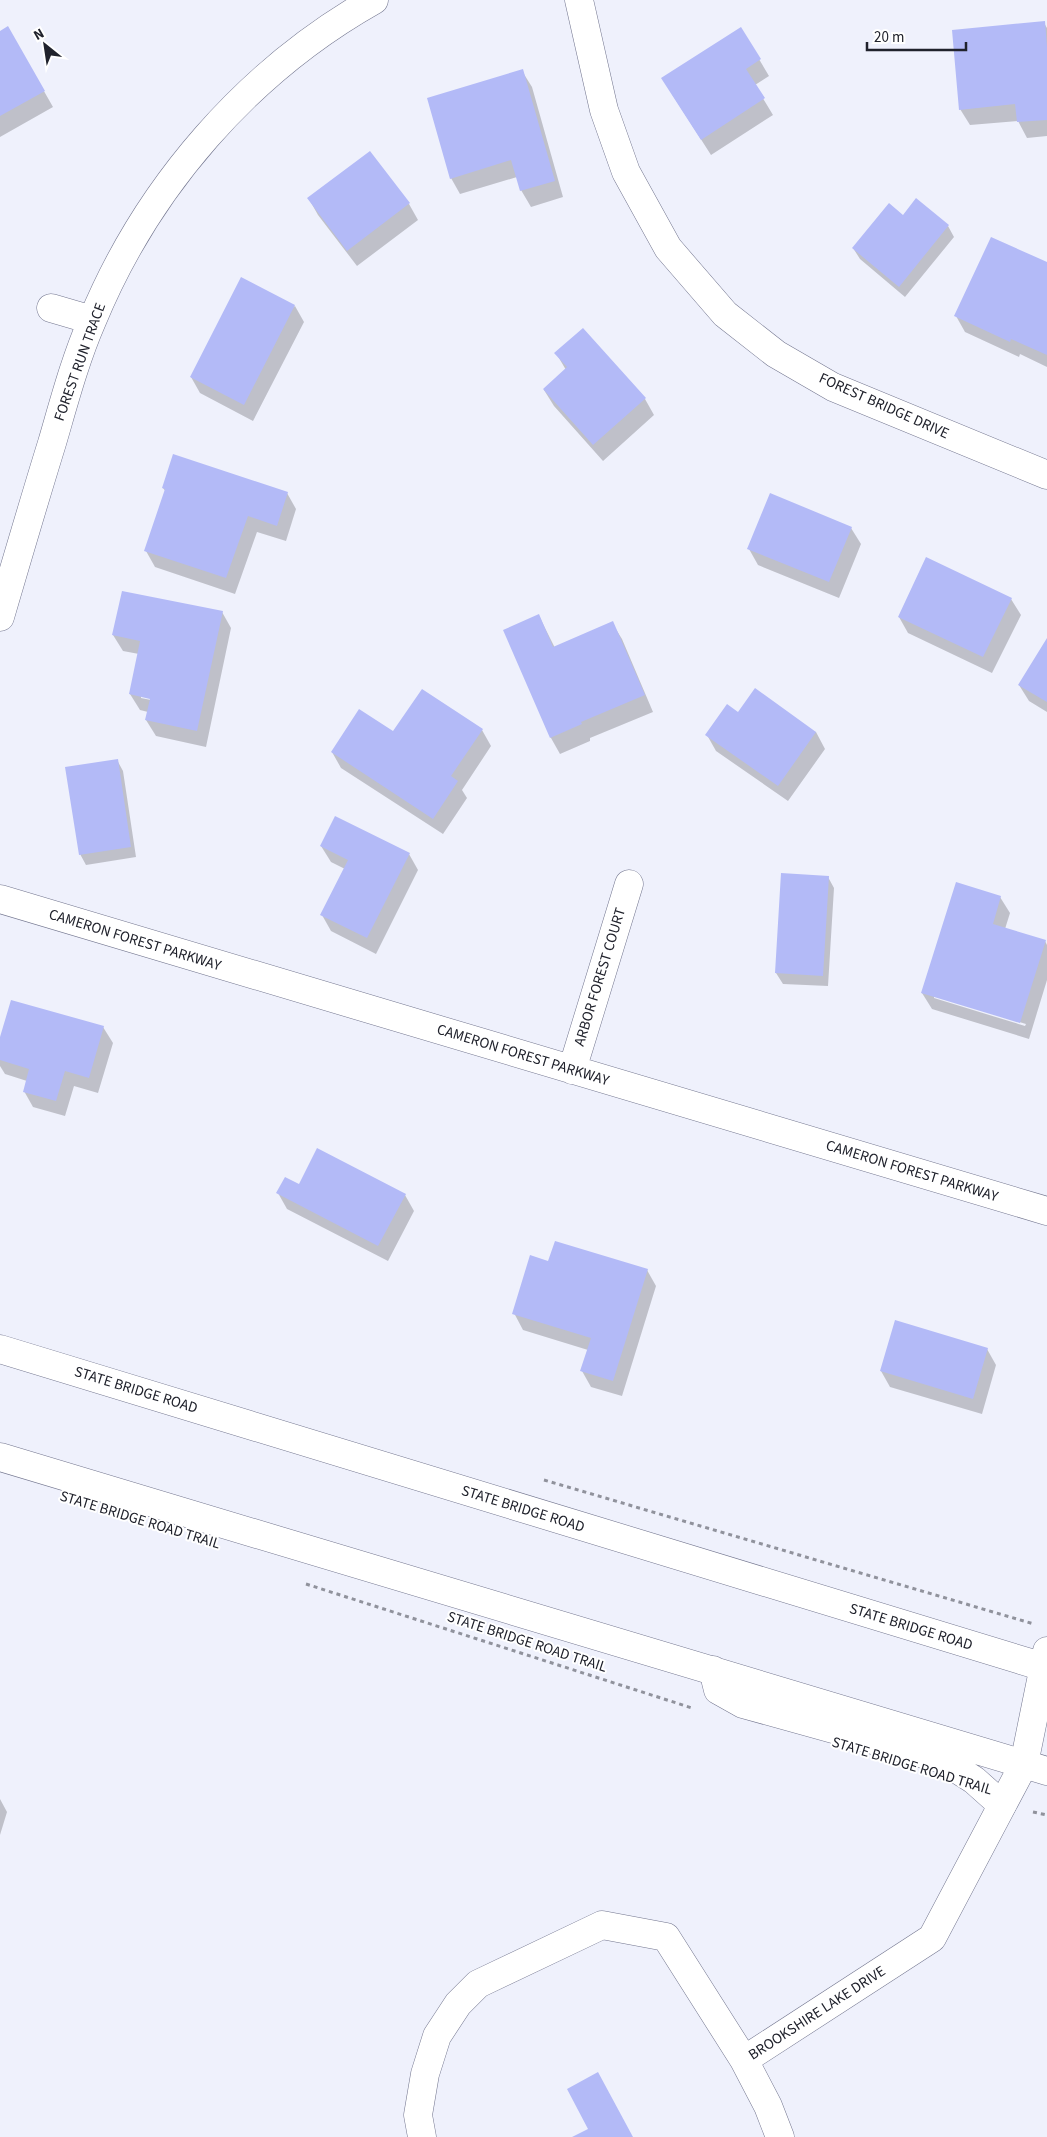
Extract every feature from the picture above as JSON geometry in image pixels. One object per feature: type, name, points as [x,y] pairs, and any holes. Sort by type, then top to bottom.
[{"type":"main road","name":"FOREST RUN TRACE","points":[[0,617],[69,384],[92,320],[128,246],[171,179],[223,117],[282,62],[347,15],[374,0]]},
{"type":"main road","name":"FOREST BRIDGE DRIVE","points":[[579,0],[604,110],[626,172],[668,248],[725,314],[776,354],[833,387],[1047,475]]},
{"type":"main road","points":[[50,308],[92,320]]},
{"type":"main road","name":"ARBOR FOREST COURT","points":[[572,1070],[629,884]]},
{"type":"main road","name":"CAMERON FOREST PARKWAY","points":[[0,899],[1047,1211]]},
{"type":"main road","name":"STATE BRIDGE ROAD","points":[[0,1349],[1045,1662]]},
{"type":"main road","points":[[0,1457],[1035,1768]]},
{"type":"main road","name":"BROOKSHIRE LAKE DRIVE","points":[[422,2137],[418,2116],[425,2074],[437,2036],[458,2004],[478,1984],[602,1925],[666,1937],[744,2060],[932,1938],[1002,1805],[1035,1768],[1045,1662]]},
{"type":"main road","points":[[713,1670],[718,1690],[743,1704],[941,1759],[974,1780],[1002,1805]]},
{"type":"main road","points":[[744,2060],[768,2106],[780,2137]]},
{"type":"path","points":[[538,1478],[1038,1625]]},
{"type":"path","name":"STATE BRIDGE ROAD TRAIL","points":[[303,1583],[697,1709]]},
{"type":"path","name":"STATE BRIDGE ROAD TRAIL","points":[[1002,1805],[1047,1815]]},
{"type":"building","points":[[1045,21],[1047,120],[1017,122],[1015,104],[959,110],[952,30]]},
{"type":"building","points":[[8,26],[45,91],[0,116],[0,31]]},
{"type":"building","points":[[741,27],[761,59],[746,69],[765,98],[701,140],[661,78]]},
{"type":"building","points":[[523,69],[555,181],[520,191],[511,160],[450,179],[427,98]]},
{"type":"building","points":[[370,151],[410,203],[347,251],[307,198]]},
{"type":"building","points":[[916,198],[949,225],[899,287],[852,248],[889,203],[903,215]]},
{"type":"building","points":[[991,237],[1047,262],[1047,355],[1011,339],[1010,342],[954,316]]},
{"type":"building","points":[[241,277],[295,305],[244,405],[190,377]]},
{"type":"building","points":[[583,328],[646,398],[593,445],[543,389],[567,367],[554,353]]},
{"type":"building","points":[[173,454],[288,492],[277,526],[248,516],[226,578],[144,551],[165,489],[162,488]]},
{"type":"building","points":[[770,493],[852,527],[829,582],[747,549]]},
{"type":"building","points":[[926,557],[1012,598],[983,657],[898,617]]},
{"type":"building","points":[[122,591],[223,611],[197,731],[145,720],[150,699],[129,694],[140,641],[112,635]]},
{"type":"building","points":[[539,614],[553,647],[613,621],[645,695],[581,722],[582,724],[550,738],[503,630]]},
{"type":"building","points":[[1047,638],[1047,702],[1018,685]]},
{"type":"building","points":[[755,688],[816,732],[778,786],[705,735],[727,704],[738,712]]},
{"type":"building","points":[[422,689],[483,729],[451,776],[458,781],[433,819],[331,752],[359,709],[393,731]]},
{"type":"building","points":[[118,759],[131,847],[79,855],[65,767]]},
{"type":"building","points":[[335,816],[410,853],[367,938],[320,915],[348,860],[320,846]]},
{"type":"building","points":[[781,873],[829,876],[823,976],[775,973]]},
{"type":"building","points":[[956,882],[1001,896],[993,924],[1046,940],[1020,1023],[921,993]]},
{"type":"building","points":[[11,1000],[104,1026],[89,1078],[65,1071],[56,1101],[23,1092],[29,1069],[0,1060],[0,1037]]},
{"type":"building","points":[[317,1148],[406,1194],[378,1246],[276,1193],[285,1177],[299,1184]]},
{"type":"building","points":[[555,1241],[648,1269],[613,1381],[580,1371],[591,1338],[512,1314],[530,1255],[548,1261]]},
{"type":"building","points":[[895,1320],[988,1348],[973,1399],[880,1371]]},
{"type":"building","points":[[598,2072],[633,2137],[572,2137],[588,2129],[567,2089]]}]
